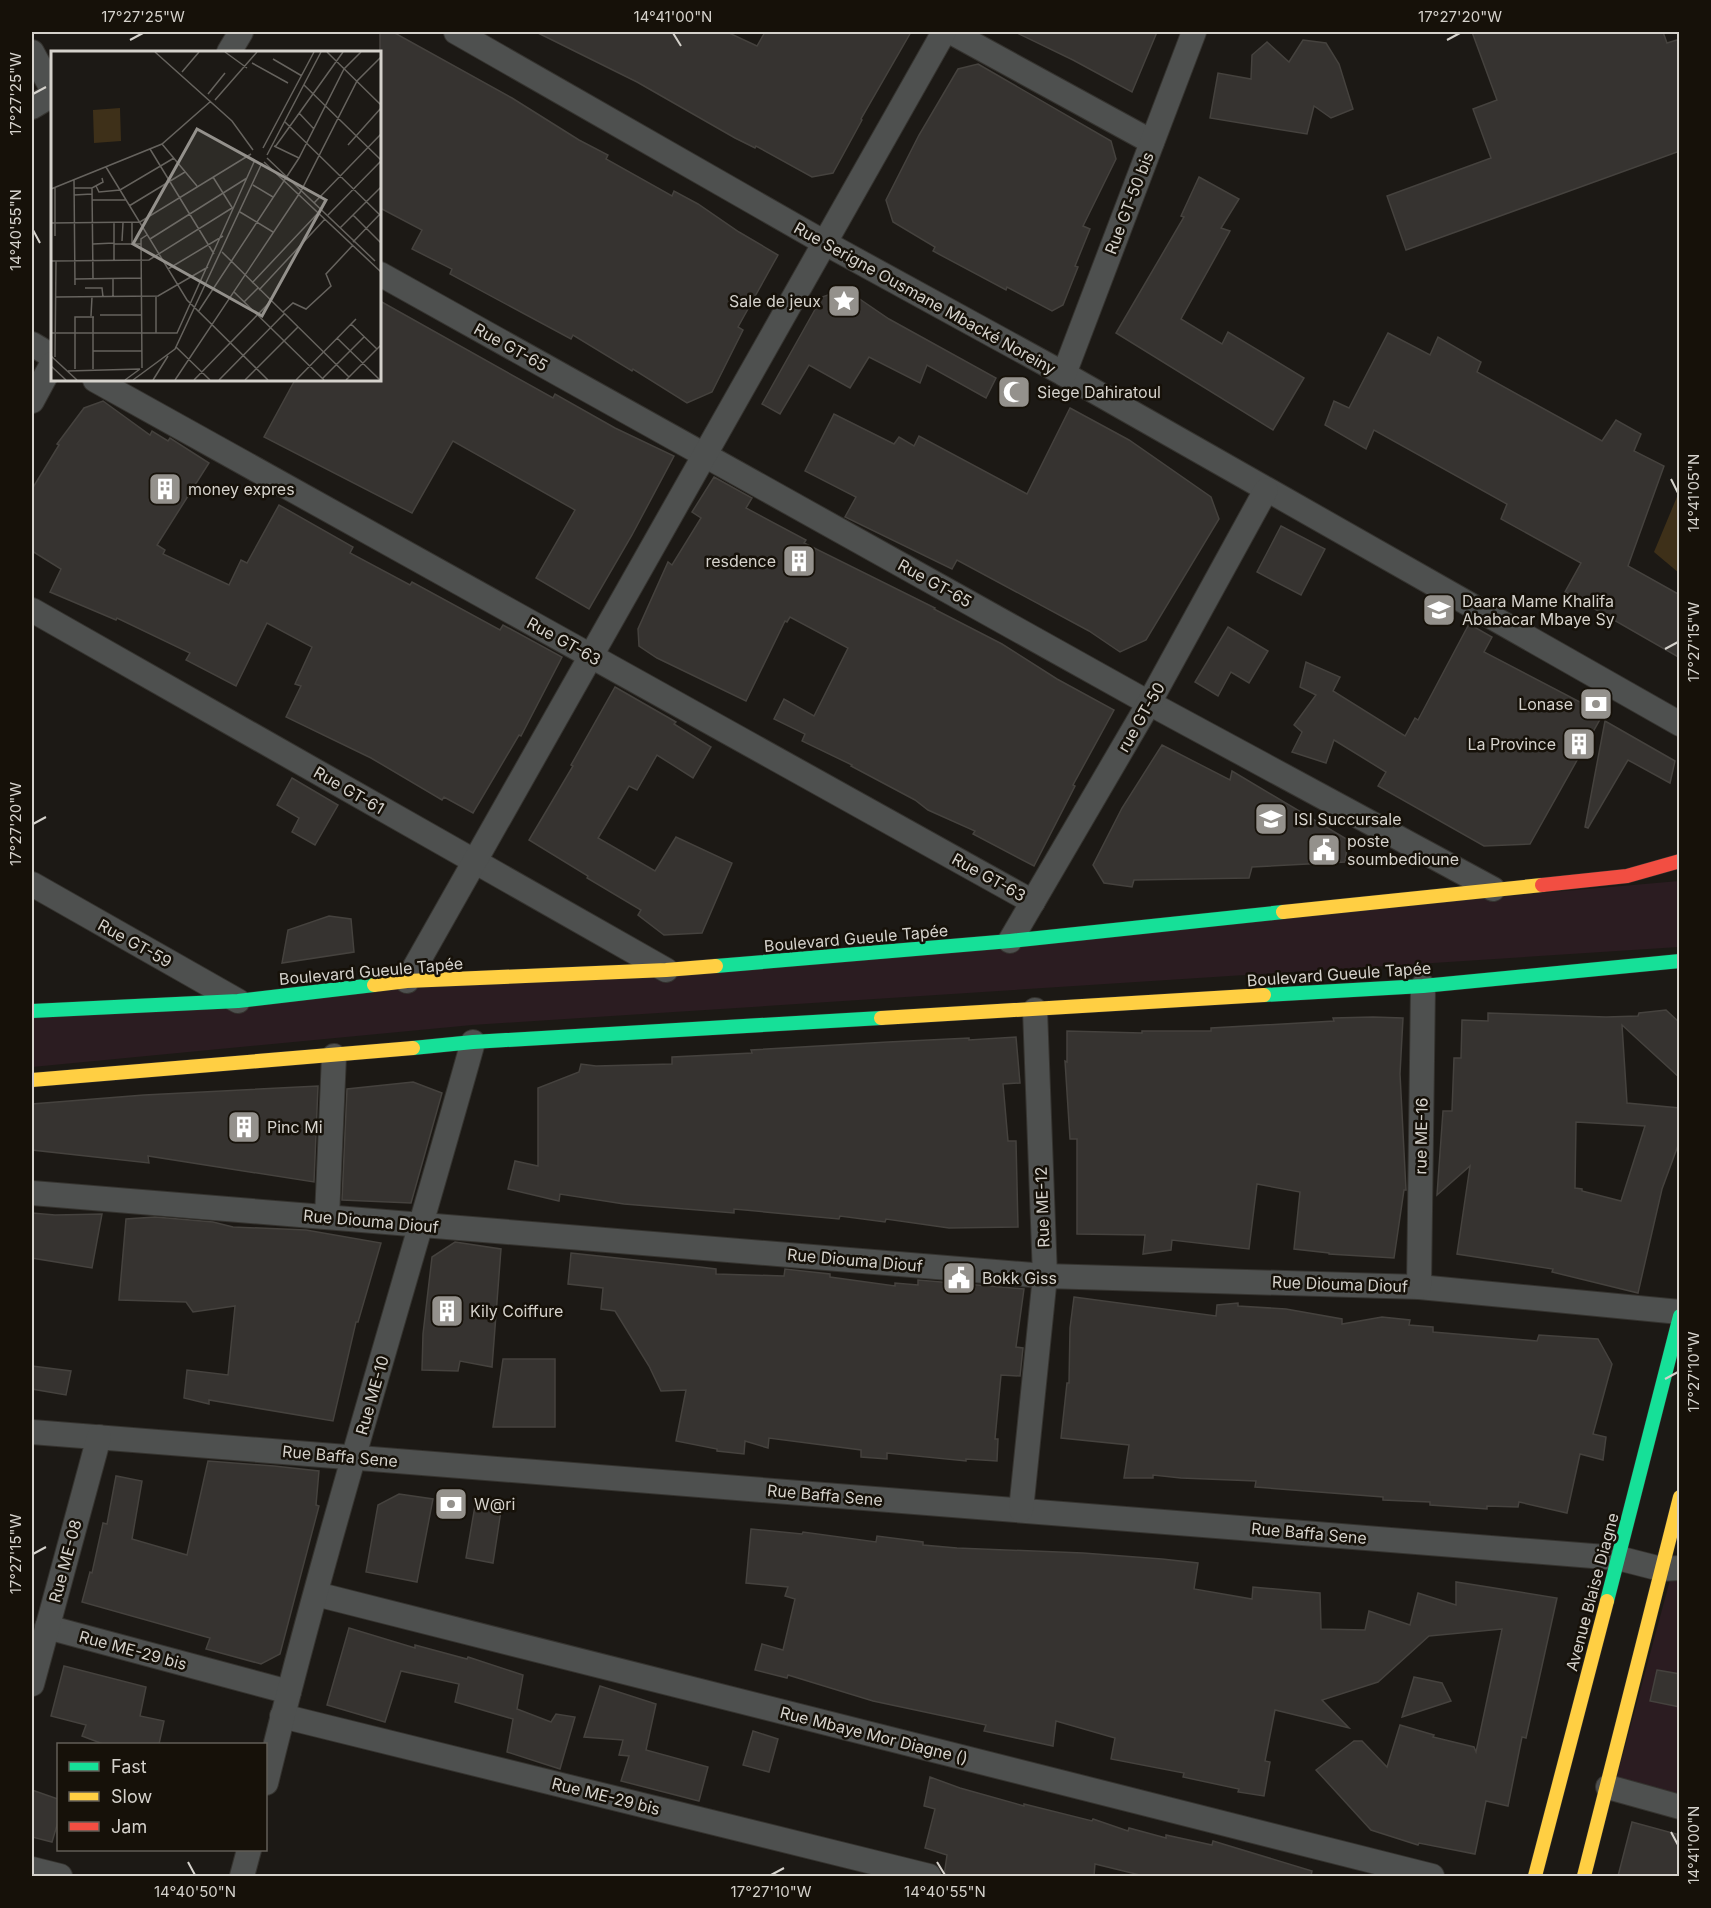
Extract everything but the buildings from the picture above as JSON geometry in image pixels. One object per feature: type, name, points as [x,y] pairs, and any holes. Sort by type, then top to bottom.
[{"type":"street","points":[[230,51],[241,32]]},
{"type":"street","name":"Rue Serigne Ousmane Mbacké Noreiny","points":[[456,32],[825,243],[1064,374],[1679,724]]},
{"type":"street","points":[[407,981],[945,32]]},
{"type":"street","points":[[951,32],[1152,142]]},
{"type":"street","name":"Rue GT-50 bis","points":[[1064,374],[1194,32]]},
{"type":"street","points":[[32,52],[51,87]]},
{"type":"street","points":[[32,107],[51,96]]},
{"type":"street","name":"Rue GT-65","points":[[381,275],[1149,703],[1493,889]]},
{"type":"street","points":[[32,344],[51,355]]},
{"type":"street","points":[[32,401],[51,366]]},
{"type":"street","name":"Rue GT-63","points":[[97,381],[1034,902]]},
{"type":"street","name":"rue GT-50","points":[[1010,941],[1149,703],[1266,490]]},
{"type":"street","name":"Rue GT-61","points":[[32,610],[666,970]]},
{"type":"street","name":"Boulevard Gueule Tapée","points":[[32,1011],[238,1001],[407,981],[666,970],[1010,941],[1627,876],[1680,861]]},
{"type":"street","name":"Rue GT-59","points":[[32,884],[238,1001]]},
{"type":"street","name":"Boulevard Gueule Tapée","points":[[32,1080],[334,1056],[473,1042],[1423,986],[1680,961]]},
{"type":"street","name":"rue ME-16","points":[[1419,1287],[1423,986]]},
{"type":"street","name":"Rue ME-12","points":[[1021,1510],[1045,1276],[1035,1010]]},
{"type":"street","name":"Rue ME-10","points":[[267,1779],[282,1716],[354,1457],[473,1042]]},
{"type":"street","points":[[327,1217],[334,1056]]},
{"type":"street","name":"Rue Diouma Diouf","points":[[32,1193],[1045,1276],[1419,1287],[1680,1314]]},
{"type":"street","name":"Avenue Blaise Diagne","points":[[1535,1876],[1680,1314]]},
{"type":"street","name":"Rue Baffa Sene","points":[[32,1432],[1618,1558],[1670,1569]]},
{"type":"street","name":"Rue ME-08","points":[[32,1684],[99,1437]]},
{"type":"street","points":[[1584,1876],[1670,1569],[1680,1497]]},
{"type":"street","name":"Rue Mbaye Mor Diagne ()","points":[[316,1594],[1432,1876]]},
{"type":"street","name":"Rue ME-29 bis","points":[[47,1627],[289,1692]]},
{"type":"street","name":"Rue ME-29 bis","points":[[282,1716],[929,1876]]},
{"type":"street","points":[[1608,1787],[1680,1807]]},
{"type":"street","points":[[242,1876],[249,1851]]},
{"type":"street","points":[[32,1869],[60,1876]]},
{"type":"shaded area","points":[[1679,492],[1680,573],[1654,552]]},
{"type":"shaded area","points":[[1679,881],[1679,947],[472,1025],[32,1067],[32,1012],[666,970]]},
{"type":"shaded area","points":[[1679,1579],[1679,1796],[1616,1780],[1670,1580]]},
{"type":"traffic: fast","points":[[716,966],[1010,941],[1283,912]]},
{"type":"traffic: fast","points":[[1264,995],[1423,986],[1680,961]]},
{"type":"traffic: fast","points":[[32,1011],[238,1001],[374,985]]},
{"type":"traffic: fast","points":[[413,1048],[473,1042],[881,1018]]},
{"type":"traffic: fast","points":[[1607,1601],[1680,1316]]},
{"type":"traffic: slow","points":[[1283,912],[1542,885]]},
{"type":"traffic: slow","points":[[374,985],[407,981],[716,966]]},
{"type":"traffic: slow","points":[[881,1018],[1264,995]]},
{"type":"traffic: slow","points":[[32,1080],[413,1048]]},
{"type":"traffic: slow","points":[[1584,1876],[1680,1497]]},
{"type":"traffic: slow","points":[[1535,1876],[1607,1601]]},
{"type":"traffic: jam","points":[[1542,885],[1627,876],[1680,861]]},
{"type":"place","name":"Sale de jeux","points":[[844,301]]},
{"type":"place","name":"Siege Dahiratoul","points":[[1014,392]]},
{"type":"place","name":"money expres","points":[[165,489]]},
{"type":"place","name":"resdence","points":[[799,561]]},
{"type":"place","name":"Daara Mame Khalifa Ababacar Mbaye Sy","points":[[1439,610]]},
{"type":"place","name":"Lonase","points":[[1596,704]]},
{"type":"place","name":"La Province","points":[[1579,744]]},
{"type":"place","name":"ISI Succursale","points":[[1271,819]]},
{"type":"place","name":"poste soumbedioune","points":[[1324,850]]},
{"type":"place","name":"Pinc Mi","points":[[244,1127]]},
{"type":"place","name":"Bokk Giss","points":[[959,1278]]},
{"type":"place","name":"Kily Coiffure","points":[[447,1311]]},
{"type":"place","name":"W@ri","points":[[451,1504]]}]
